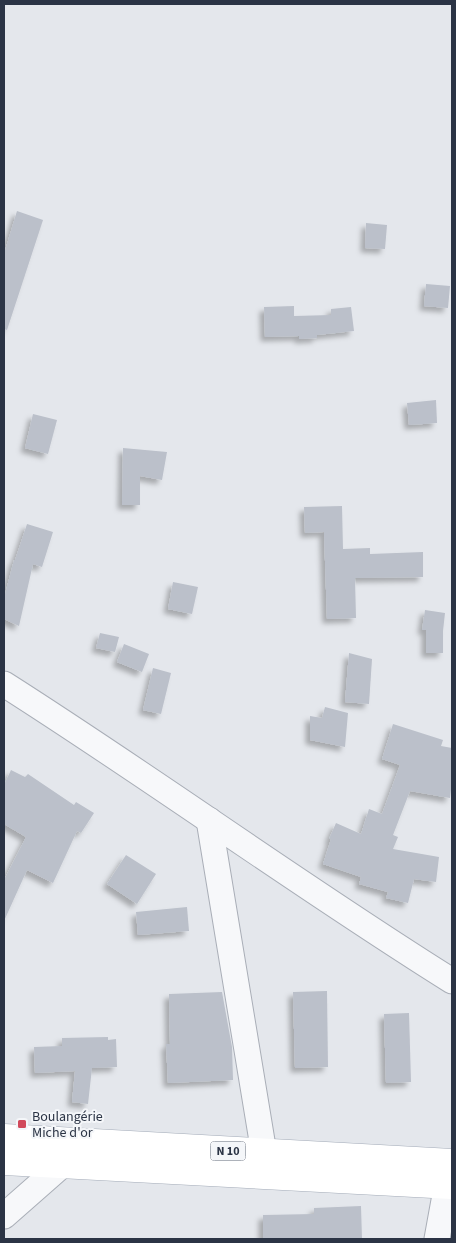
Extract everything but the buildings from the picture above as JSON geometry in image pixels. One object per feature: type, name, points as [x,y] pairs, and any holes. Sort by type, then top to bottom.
[{"type":"main road","name":"N 10","points":[[4,1138],[64,1154],[450,1177]]},
{"type":"main road","name":"N 10","points":[[4,1161],[64,1154],[264,1153],[450,1177]]},
{"type":"street","points":[[4,684],[452,982]]},
{"type":"street","points":[[209,820],[264,1153]]},
{"type":"street","points":[[4,1216],[64,1154]]},
{"type":"street","points":[[437,1239],[450,1177]]},
{"type":"place","name":"Boulangérie Miche d'or","points":[[22,1124]]}]
